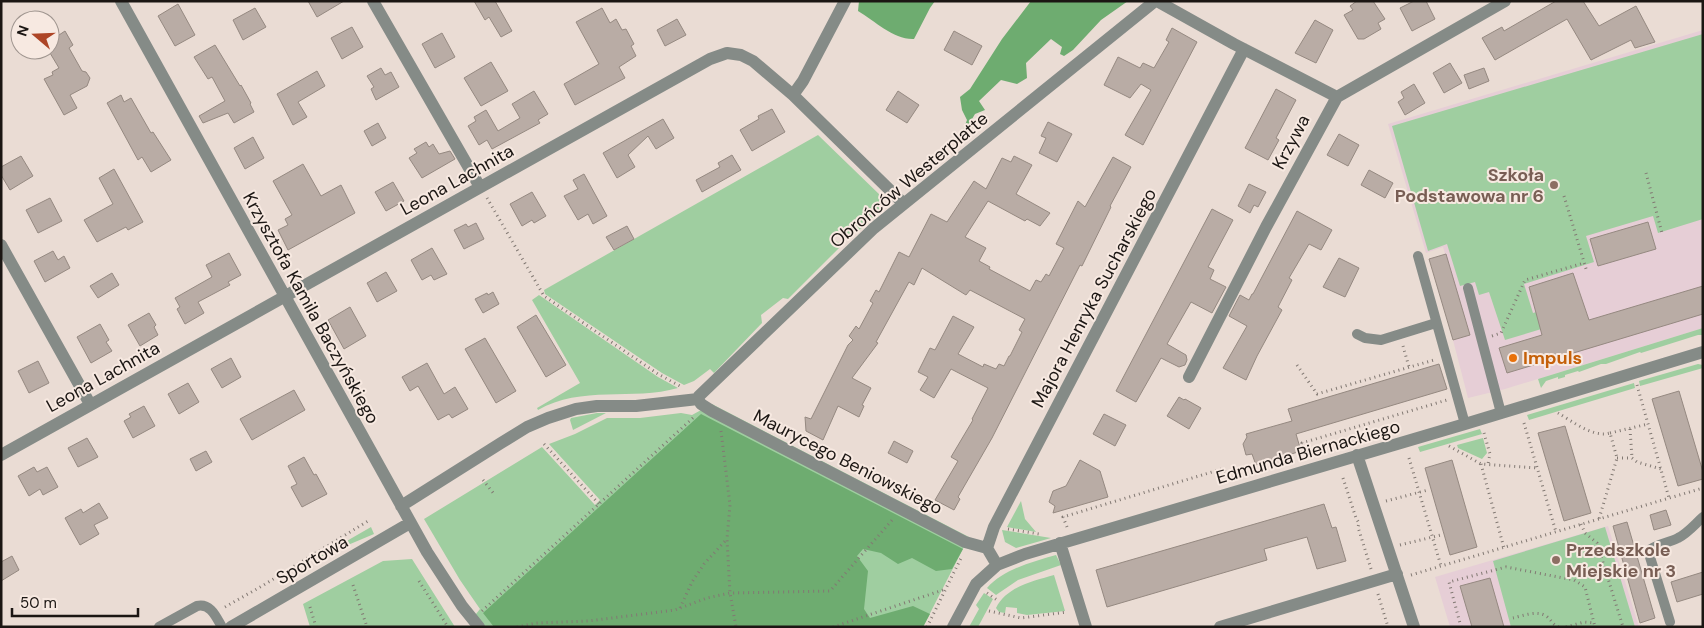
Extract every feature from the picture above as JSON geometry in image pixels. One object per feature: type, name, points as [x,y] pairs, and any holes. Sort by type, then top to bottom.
[{"type":"street","name":"Krzysztofa Kamila Baczyńskiego","points":[[121,1],[410,523],[462,606],[479,627]]},
{"type":"street","points":[[373,1],[480,187]]},
{"type":"street","points":[[793,95],[803,81],[845,1]]},
{"type":"street","points":[[1156,1],[1337,97],[1505,1]]},
{"type":"street","name":"Obrońców Westerplatte","points":[[702,404],[699,396],[874,228],[1156,1]]},
{"type":"street","name":"Majora Henryka Sucharskiego","points":[[987,548],[994,526],[1244,49]]},
{"type":"street","name":"Leona Lachnita","points":[[1,455],[284,295],[710,59],[727,53],[741,55],[753,61],[793,95],[903,203]]},
{"type":"street","name":"Krzywa","points":[[1189,377],[1266,227],[1337,97]]},
{"type":"street","points":[[1,245],[90,404]]},
{"type":"street","name":"Edmunda Biernackiego","points":[[953,627],[976,584],[997,565],[1057,544],[1703,352]]},
{"type":"street","points":[[401,506],[500,443],[527,427],[548,418],[576,409],[597,406],[702,404]]},
{"type":"street","name":"Maurycego Beniowskiego","points":[[702,404],[969,543],[987,548]]},
{"type":"street","points":[[1357,456],[1414,627]]},
{"type":"street","name":"Sportowa","points":[[231,627],[410,523]]},
{"type":"street","points":[[1057,544],[1086,627]]},
{"type":"street","points":[[987,548],[997,565]]},
{"type":"street","points":[[1220,627],[1398,577]]},
{"type":"lane","points":[[1418,256],[1466,424]]},
{"type":"lane","points":[[1468,288],[1501,413]]},
{"type":"lane","points":[[1357,334],[1373,340],[1380,340],[1436,323]]},
{"type":"lane","points":[[1670,622],[1650,557],[1651,549],[1676,539],[1690,530],[1703,517]]},
{"type":"lane","points":[[159,627],[202,604],[209,607],[222,627]]},
{"type":"path","points":[[1646,174],[1662,233]]},
{"type":"path","points":[[480,187],[544,296],[658,374],[684,389]]},
{"type":"path","points":[[1564,196],[1587,272]]},
{"type":"path","points":[[1482,339],[1501,333],[1525,280],[1584,263]]},
{"type":"path","points":[[1400,334],[1409,367]]},
{"type":"path","points":[[1297,364],[1317,394],[1446,356]]},
{"type":"path","points":[[1636,380],[1670,498]]},
{"type":"path","points":[[1298,461],[1307,458],[1302,443],[1458,396]]},
{"type":"path","points":[[480,613],[599,504],[702,404]]},
{"type":"path","points":[[1558,413],[1591,431],[1604,435],[1648,424]]},
{"type":"path","points":[[720,415],[730,505],[727,539],[730,593],[736,627]]},
{"type":"path","points":[[1524,423],[1556,532]]},
{"type":"path","points":[[1482,427],[1490,454],[1488,464]]},
{"type":"path","points":[[1630,429],[1632,458],[1636,462],[1661,469]]},
{"type":"path","points":[[1599,519],[1617,458],[1610,434]]},
{"type":"path","points":[[544,444],[599,504]]},
{"type":"path","points":[[1449,446],[1481,464],[1537,468]]},
{"type":"path","points":[[1409,458],[1441,566]]},
{"type":"path","points":[[1617,458],[1632,458]]},
{"type":"path","points":[[1481,464],[1504,548]]},
{"type":"path","points":[[1068,531],[1063,517],[1222,470],[1235,478]]},
{"type":"path","points":[[1343,478],[1359,523],[1358,527]]},
{"type":"path","points":[[483,480],[494,494]]},
{"type":"path","points":[[1398,577],[1504,548],[1703,488]]},
{"type":"path","points":[[1383,502],[1428,490]]},
{"type":"path","points":[[517,627],[536,623],[588,621],[675,610],[707,598],[730,593],[830,591],[902,509]]},
{"type":"path","points":[[212,611],[226,607],[368,521]]},
{"type":"path","points":[[1581,524],[1585,533],[1597,543],[1623,627]]},
{"type":"path","points":[[1002,528],[1052,536],[1057,544]]},
{"type":"path","points":[[1397,546],[1441,535]]},
{"type":"path","points":[[680,608],[704,564],[727,539]]},
{"type":"path","points":[[927,627],[969,543]]},
{"type":"path","points":[[1462,627],[1449,582],[1506,567],[1574,580],[1586,586],[1595,625],[1584,622],[1566,627]]},
{"type":"path","points":[[955,572],[961,575]]},
{"type":"path","points":[[418,581],[448,627]]},
{"type":"path","points":[[354,585],[366,627]]},
{"type":"path","points":[[833,627],[946,589]]},
{"type":"path","points":[[984,590],[997,600]]},
{"type":"path","points":[[310,607],[316,627]]},
{"type":"path","points":[[989,611],[1021,618],[1067,612]]},
{"type":"path","points":[[1513,618],[1533,613],[1546,616],[1554,625],[1559,627]]},
{"type":"shaded area","name":"Szkoła Podstawowa nr 6","points":[[1703,30],[1703,328],[1505,389],[1468,398],[1453,340],[1470,335],[1443,247],[1426,253],[1388,124]]},
{"type":"shaded area","name":"Przedszkole Miejskie nr 3","points":[[1608,526],[1639,627],[1450,627],[1435,577]]},
{"type":"green space","points":[[859,1],[935,1],[914,39],[892,33],[858,11]]},
{"type":"green space","points":[[1031,1],[1128,1],[1101,20],[1073,50],[1064,56],[1060,54],[1062,47],[1051,39],[1026,63],[1027,78],[1017,84],[1001,80],[979,101],[985,110],[975,114],[972,119],[974,125],[966,136],[962,133],[967,120],[962,110],[960,97],[970,89],[1002,39]]},
{"type":"green space","name":"Szkoła Podstawowa nr 6","points":[[1703,34],[1703,219],[1658,233],[1653,216],[1586,236],[1594,262],[1524,284],[1533,313],[1543,310],[1548,327],[1505,340],[1489,292],[1479,295],[1475,282],[1460,286],[1447,244],[1428,251],[1392,126]]},
{"type":"green space","points":[[818,135],[881,196],[883,203],[882,211],[872,218],[869,215],[864,219],[865,226],[853,234],[837,233],[830,239],[843,244],[788,299],[783,298],[761,315],[762,323],[714,373],[710,369],[694,381],[684,385],[662,373],[545,294],[544,290]]},
{"type":"green space","points":[[539,295],[658,377],[678,388],[661,392],[589,395],[555,402],[538,410],[537,408],[580,383],[532,300]]},
{"type":"green space","points":[[1703,328],[1703,335],[1640,352],[1606,364],[1565,375],[1565,377],[1558,379],[1558,377],[1546,381],[1541,388],[1538,379]]},
{"type":"green space","points":[[1698,364],[1703,365],[1703,368],[1640,386],[1639,381]]},
{"type":"green space","points":[[1634,383],[1635,388],[1529,420],[1527,415]]},
{"type":"green space","points":[[712,404],[969,537],[923,627],[475,627],[476,614],[480,609],[460,580],[424,519],[542,447],[595,505],[600,500],[549,444],[575,434],[607,418],[640,418],[681,413],[692,415]]},
{"type":"green space","points":[[606,413],[573,430],[571,418]]},
{"type":"green space","points":[[701,414],[963,549],[952,569],[936,571],[912,558],[898,564],[881,553],[863,549],[857,556],[868,571],[864,609],[870,618],[913,606],[930,614],[923,627],[494,627],[483,613]]},
{"type":"green space","points":[[1480,429],[1482,434],[1420,452],[1418,447]]},
{"type":"green space","points":[[1483,438],[1487,453],[1482,459],[1458,448],[1457,445]]},
{"type":"green space","points":[[1021,501],[1025,519],[1036,532],[1007,527]]},
{"type":"green space","points":[[371,527],[374,534],[317,558],[319,557]]},
{"type":"green space","name":"Przedszkole Miejskie nr 3","points":[[1605,527],[1635,627],[1511,627],[1493,561]]},
{"type":"green space","points":[[1002,530],[1051,538],[1016,548],[1005,542]]},
{"type":"green space","points":[[1056,555],[1061,565],[1018,580],[996,595],[987,588],[1010,571]]},
{"type":"green space","points":[[412,559],[455,627],[310,627],[303,604],[383,561]]},
{"type":"green space","points":[[1054,575],[1065,611],[1027,615],[1017,613],[1017,608],[1006,607],[1005,613],[999,612],[996,608],[1006,595],[1013,590]]},
{"type":"green space","points":[[984,593],[993,599],[978,627],[969,627],[979,609],[976,605]]},
{"type":"building","points":[[308,1],[344,1],[317,17]]},
{"type":"building","points":[[474,1],[495,1],[512,31],[501,37],[489,17],[485,20]]},
{"type":"building","points":[[1357,1],[1373,1],[1385,19],[1378,23],[1381,29],[1364,39],[1358,39],[1344,15],[1353,10],[1350,6]]},
{"type":"building","points":[[1414,1],[1426,1],[1435,19],[1412,31],[1400,8]]},
{"type":"building","points":[[1556,1],[1583,1],[1599,26],[1636,6],[1655,42],[1635,48],[1631,40],[1591,60],[1567,19],[1495,60],[1482,38],[1502,27],[1504,31]]},
{"type":"building","points":[[178,4],[195,35],[175,46],[158,16]]},
{"type":"building","points":[[255,8],[266,27],[243,40],[233,20]]},
{"type":"building","points":[[602,8],[610,23],[616,19],[622,30],[626,29],[634,44],[631,46],[636,56],[619,67],[625,78],[575,105],[564,84],[599,64],[576,22]]},
{"type":"building","points":[[677,19],[686,35],[665,46],[657,30]]},
{"type":"building","points":[[1315,20],[1333,30],[1316,63],[1295,53]]},
{"type":"building","points":[[352,27],[363,47],[342,59],[331,38]]},
{"type":"building","points":[[1172,28],[1197,42],[1143,145],[1125,135],[1151,90],[1141,84],[1130,98],[1104,85],[1118,57],[1140,68],[1143,63],[1154,68],[1169,42],[1166,40]]},
{"type":"building","points":[[65,31],[73,45],[69,48],[82,71],[86,72],[90,78],[87,86],[70,95],[77,108],[64,115],[44,79],[53,75],[52,72],[59,68],[54,60],[60,60],[60,34]]},
{"type":"building","points":[[954,31],[982,46],[972,65],[944,50]]},
{"type":"building","points":[[442,33],[455,57],[435,68],[422,44]]},
{"type":"building","points":[[215,45],[241,85],[254,112],[234,123],[228,113],[203,123],[199,116],[225,101],[212,77],[208,79],[194,57]]},
{"type":"building","points":[[491,62],[508,91],[481,106],[464,78]]},
{"type":"building","points":[[1450,63],[1462,83],[1444,93],[1433,73]]},
{"type":"building","points":[[381,68],[385,75],[391,72],[399,87],[376,100],[371,89],[374,87],[367,76]]},
{"type":"building","points":[[1484,68],[1489,81],[1469,89],[1464,75]]},
{"type":"building","points":[[317,71],[325,86],[298,102],[307,117],[293,125],[277,94]]},
{"type":"building","points":[[1414,84],[1425,103],[1405,115],[1398,102],[1404,98],[1401,92]]},
{"type":"building","points":[[1276,89],[1296,100],[1276,138],[1279,140],[1268,160],[1245,148]]},
{"type":"building","points":[[534,91],[548,114],[538,120],[540,123],[492,149],[487,140],[479,145],[468,126],[476,121],[474,117],[486,110],[498,131],[520,118],[512,104]]},
{"type":"building","points":[[898,91],[919,105],[907,123],[886,110]]},
{"type":"building","points":[[121,95],[124,102],[131,98],[151,133],[153,132],[171,160],[151,172],[142,157],[138,160],[107,103]]},
{"type":"building","points":[[772,109],[785,132],[752,151],[740,130],[759,119],[758,116]]},
{"type":"building","points":[[663,119],[674,138],[656,149],[648,136],[628,155],[635,167],[617,178],[603,153]]},
{"type":"building","points":[[1048,122],[1072,134],[1057,162],[1039,153],[1046,138],[1041,136]]},
{"type":"building","points":[[378,123],[386,138],[372,146],[364,131]]},
{"type":"building","points":[[1339,134],[1359,145],[1348,166],[1327,155]]},
{"type":"building","points":[[253,137],[264,158],[245,169],[234,148]]},
{"type":"building","points":[[426,142],[429,147],[433,144],[439,154],[450,151],[455,159],[422,178],[409,158],[417,153],[414,149]]},
{"type":"building","points":[[732,155],[741,170],[702,192],[696,180],[720,167],[718,163]]},
{"type":"building","points":[[21,156],[33,176],[10,190],[1,175],[1,167]]},
{"type":"building","points":[[1014,156],[1032,165],[1016,194],[1050,213],[1040,226],[1027,219],[1025,221],[988,201],[965,237],[986,248],[979,261],[990,267],[989,269],[1030,291],[1036,280],[1041,282],[1046,274],[1049,276],[1064,248],[1056,244],[1078,201],[1085,207],[1113,157],[1131,167],[1110,206],[1082,266],[1080,265],[992,438],[958,497],[960,499],[954,510],[935,500],[958,461],[951,457],[973,420],[988,388],[951,369],[934,398],[920,390],[928,377],[918,372],[930,348],[935,350],[953,316],[974,327],[958,354],[983,367],[984,364],[996,369],[999,364],[1004,366],[1010,356],[1022,332],[1019,330],[1025,319],[970,290],[966,295],[922,268],[914,285],[909,282],[876,342],[878,343],[852,378],[871,388],[862,405],[864,406],[859,417],[838,406],[823,440],[806,431],[805,417],[811,419],[848,345],[853,340],[849,336],[856,326],[859,329],[873,303],[870,301],[876,290],[879,292],[899,252],[909,257],[931,214],[947,222],[974,181],[986,189],[1002,158],[1011,162]]},
{"type":"building","points":[[303,164],[321,196],[341,185],[355,213],[288,250],[278,230],[288,225],[285,219],[292,215],[273,181]]},
{"type":"building","points":[[114,169],[143,222],[128,230],[126,227],[97,242],[84,220],[113,204],[99,178]]},
{"type":"building","points":[[1369,170],[1393,183],[1385,198],[1361,185]]},
{"type":"building","points":[[584,174],[607,216],[593,224],[588,214],[578,220],[564,196],[578,189],[573,180]]},
{"type":"building","points":[[393,182],[404,201],[386,211],[375,192]]},
{"type":"building","points":[[1249,184],[1266,192],[1258,207],[1254,205],[1250,213],[1238,206]]},
{"type":"building","points":[[532,192],[546,216],[534,223],[532,220],[522,226],[510,204]]},
{"type":"building","points":[[50,198],[62,221],[38,233],[26,210]]},
{"type":"building","points":[[1212,209],[1233,220],[1208,267],[1214,270],[1210,279],[1226,287],[1212,313],[1191,302],[1167,344],[1186,355],[1185,365],[1179,367],[1161,358],[1136,402],[1116,391]]},
{"type":"building","points":[[1297,211],[1332,230],[1321,250],[1309,244],[1289,278],[1292,280],[1278,307],[1282,310],[1246,380],[1223,368],[1247,326],[1229,316],[1240,295],[1249,300],[1253,294]]},
{"type":"building","points":[[1648,222],[1656,249],[1598,266],[1590,239]]},
{"type":"building","points":[[476,223],[484,239],[464,249],[454,230],[466,224],[468,227]]},
{"type":"building","points":[[627,226],[634,239],[614,250],[606,237]]},
{"type":"building","points":[[432,248],[447,274],[434,280],[431,275],[422,280],[411,260]]},
{"type":"building","points":[[53,251],[58,260],[64,256],[70,268],[45,282],[34,261]]},
{"type":"building","points":[[229,253],[241,275],[228,282],[230,285],[198,302],[204,313],[185,324],[177,309],[180,307],[175,298],[212,277],[206,265]]},
{"type":"building","points":[[1446,254],[1470,335],[1453,340],[1429,259]]},
{"type":"building","points":[[1339,258],[1359,268],[1345,297],[1323,287]]},
{"type":"building","points":[[386,272],[397,291],[377,302],[367,283]]},
{"type":"building","points":[[112,273],[119,285],[98,298],[90,286]]},
{"type":"building","points":[[1573,273],[1589,320],[1703,286],[1703,314],[1507,373],[1499,348],[1542,335],[1529,287]]},
{"type":"building","points":[[493,292],[499,304],[483,313],[475,299]]},
{"type":"building","points":[[350,307],[366,336],[344,349],[328,320]]},
{"type":"building","points":[[149,313],[156,325],[154,327],[158,335],[140,346],[128,325]]},
{"type":"building","points":[[536,315],[566,365],[546,377],[517,327]]},
{"type":"building","points":[[100,324],[109,340],[106,342],[112,351],[91,363],[77,337]]},
{"type":"building","points":[[485,338],[516,391],[496,403],[465,349]]},
{"type":"building","points":[[231,358],[241,377],[222,388],[211,369]]},
{"type":"building","points":[[38,361],[49,383],[29,393],[18,371]]},
{"type":"building","points":[[427,363],[444,394],[455,387],[468,409],[452,418],[449,414],[438,420],[418,386],[410,391],[402,377]]},
{"type":"building","points":[[1439,364],[1447,389],[1296,434],[1301,451],[1256,465],[1252,454],[1246,455],[1243,444],[1247,437],[1246,434],[1292,421],[1288,409]]},
{"type":"building","points":[[188,383],[199,402],[179,414],[168,394]]},
{"type":"building","points":[[294,390],[305,410],[252,440],[240,419]]},
{"type":"building","points":[[1679,391],[1703,472],[1703,479],[1678,486],[1652,399]]},
{"type":"building","points":[[1179,397],[1201,408],[1189,429],[1167,416]]},
{"type":"building","points":[[144,406],[155,426],[133,438],[124,421],[131,417],[129,414]]},
{"type":"building","points":[[1104,414],[1126,425],[1115,446],[1093,434]]},
{"type":"building","points":[[1565,426],[1591,513],[1564,521],[1538,433]]},
{"type":"building","points":[[87,438],[98,457],[78,467],[68,448]]},
{"type":"building","points":[[894,441],[913,451],[907,463],[888,453]]},
{"type":"building","points":[[206,451],[212,462],[196,471],[190,459]]},
{"type":"building","points":[[304,457],[327,494],[302,507],[291,487],[297,484],[288,466]]},
{"type":"building","points":[[1080,460],[1100,471],[1108,497],[1053,513],[1055,506],[1049,502],[1053,491],[1066,486]]},
{"type":"building","points":[[1452,460],[1477,547],[1450,555],[1425,468]]},
{"type":"building","points":[[34,467],[37,472],[47,467],[58,487],[43,495],[40,489],[29,496],[18,476]]},
{"type":"building","points":[[99,503],[108,518],[94,525],[99,534],[80,545],[65,518],[81,509],[83,513]]},
{"type":"building","points":[[1324,504],[1332,528],[1336,527],[1346,561],[1317,569],[1307,537],[1264,549],[1267,560],[1107,607],[1096,570]]},
{"type":"building","points":[[1666,510],[1671,525],[1654,530],[1650,515]]},
{"type":"building","points":[[1627,522],[1655,618],[1640,623],[1613,526]]},
{"type":"building","points":[[12,556],[19,570],[1,581],[1,562]]},
{"type":"building","points":[[1703,572],[1703,594],[1677,602],[1671,582]]},
{"type":"building","points":[[1490,578],[1504,627],[1472,627],[1460,586]]},
{"type":"place","name":"Szkoła Podstawowa nr 6","points":[[1554,185]]},
{"type":"place","name":"Impuls","points":[[1513,358]]},
{"type":"place","name":"Przedszkole Miejskie nr 3","points":[[1556,560]]}]
